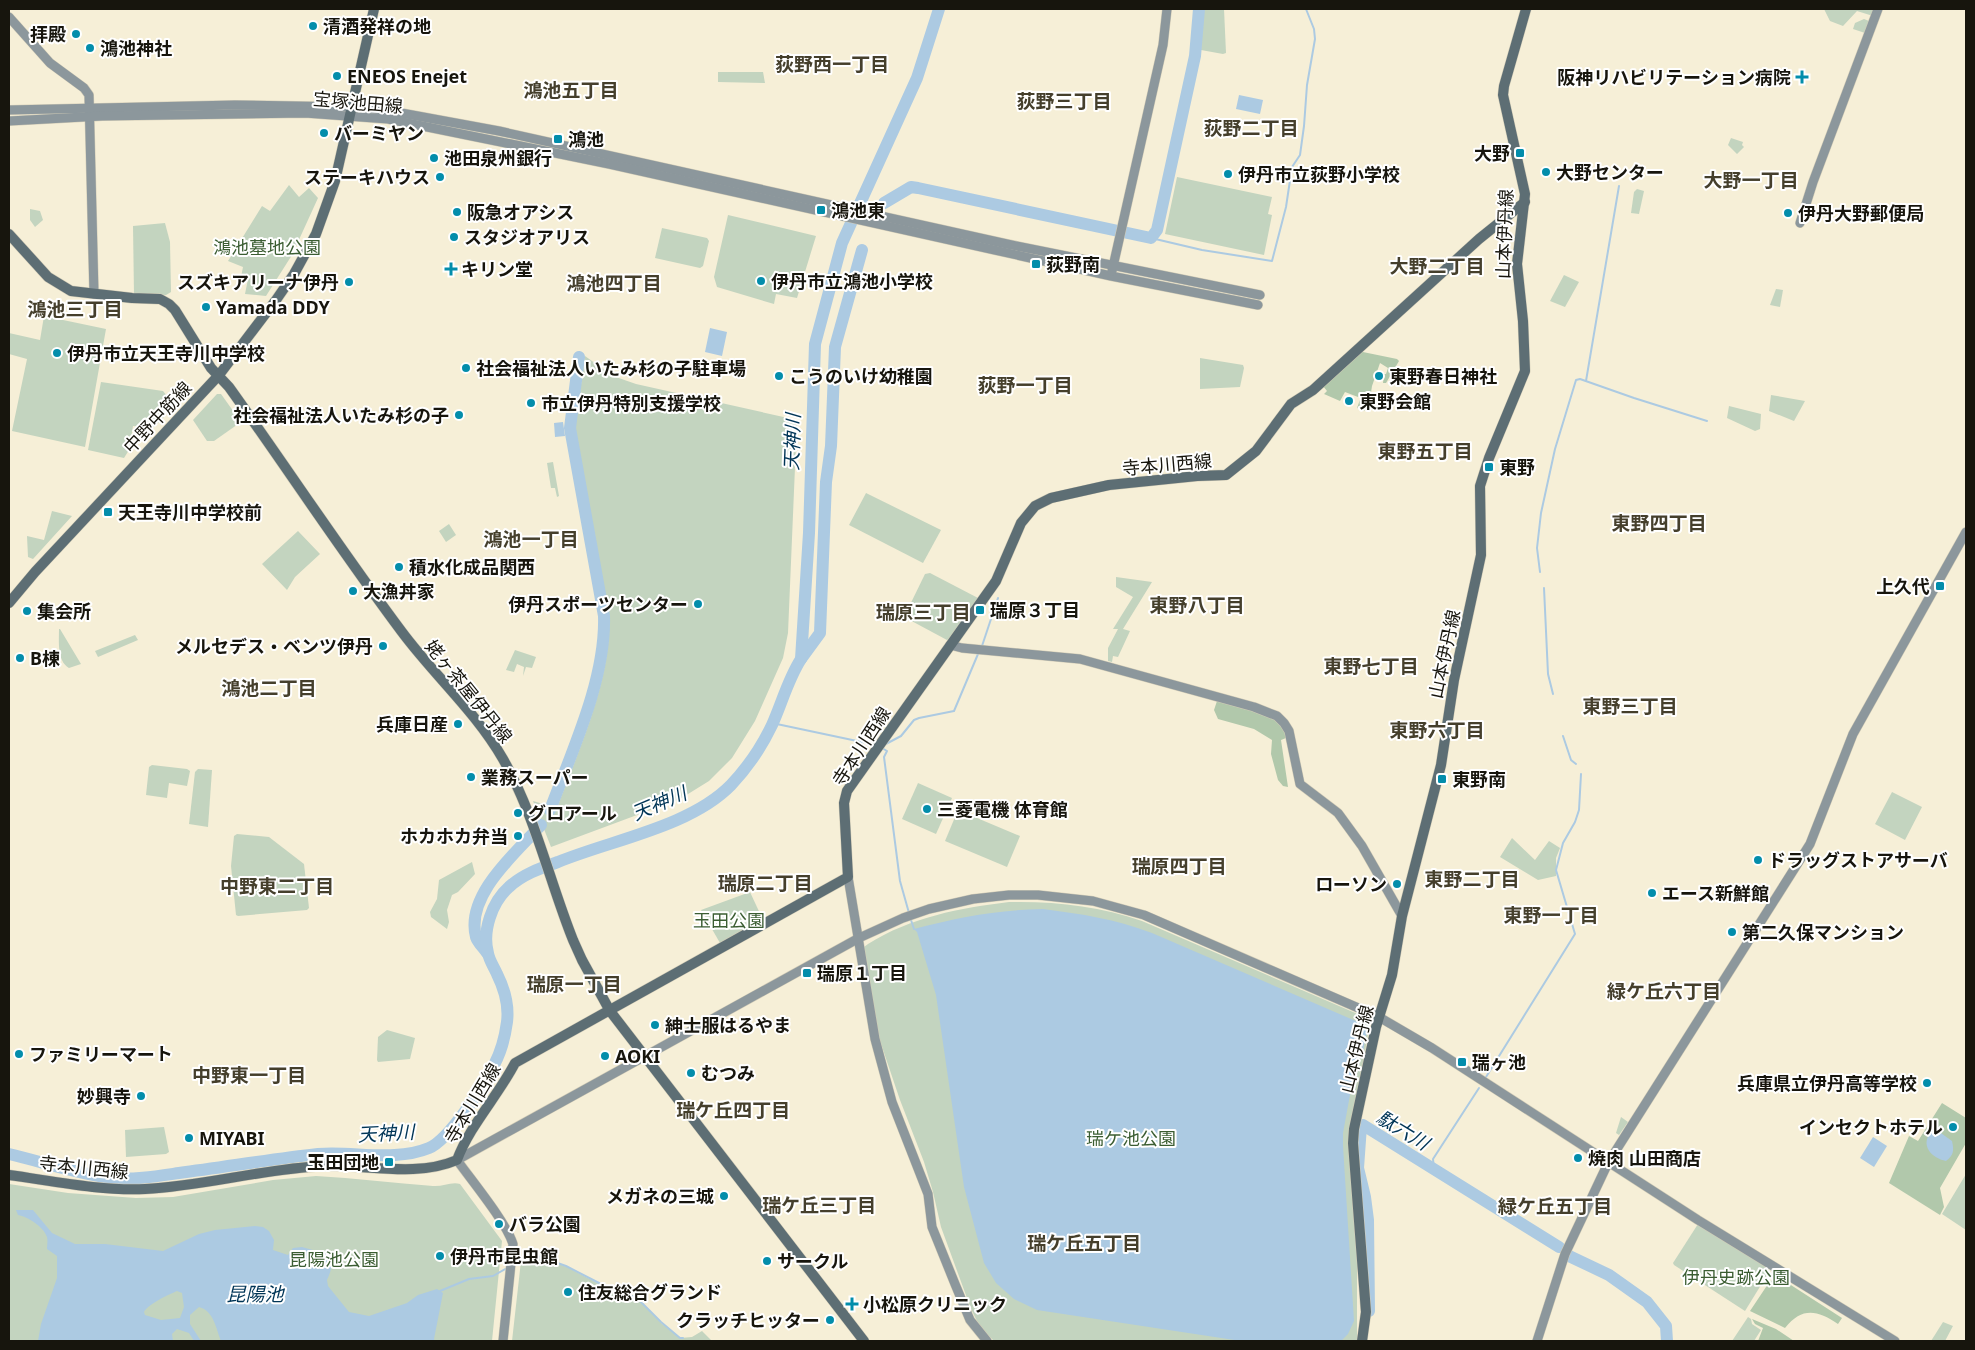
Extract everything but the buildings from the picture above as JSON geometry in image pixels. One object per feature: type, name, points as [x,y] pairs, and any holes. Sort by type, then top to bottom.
[{"type":"main road","name":"中野中筋線","points":[[9,603],[35,572],[219,375],[294,274],[316,234],[335,181],[374,9]]},
{"type":"main road","name":"山本伊丹線","points":[[1362,1341],[1366,1312],[1353,1143],[1354,1129],[1379,1017],[1392,975],[1402,916],[1437,786],[1454,680],[1480,563],[1480,486],[1490,455],[1525,371],[1523,321],[1517,264],[1525,202],[1524,186],[1503,95],[1526,9]]},
{"type":"main road","name":"寺本川西線","points":[[9,1175],[105,1188],[146,1189],[305,1167],[428,1168],[457,1160],[467,1139],[504,1085],[515,1063],[848,878],[845,797],[850,786],[998,577],[1021,523],[1035,506],[1050,498],[1109,486],[1197,476],[1226,475],[1256,451],[1291,404],[1313,390],[1480,239],[1525,202]]},
{"type":"main road","name":"姥ヶ茶屋伊丹線","points":[[9,234],[42,271],[60,286],[71,291],[94,294],[160,299],[175,310],[211,368],[219,375],[382,606],[485,731],[503,760],[519,792],[576,946],[610,1010],[644,1057],[864,1341]]},
{"type":"street","points":[[1110,276],[1163,45],[1167,9]]},
{"type":"street","points":[[1800,223],[1813,182],[1878,9]]},
{"type":"street","points":[[9,17],[50,63],[87,90],[90,108],[94,294]]},
{"type":"street","points":[[9,110],[235,105],[351,111],[385,110],[434,117],[696,175],[1006,248],[1110,276],[1258,305]]},
{"type":"street","name":"宝塚池田線","points":[[9,121],[102,116],[351,111],[430,126],[697,185],[1006,248]]},
{"type":"street","points":[[1006,248],[1113,266],[1260,295]]},
{"type":"street","points":[[1537,1341],[1565,1254],[1608,1163],[1810,844],[1853,734],[1966,532]]},
{"type":"street","points":[[950,644],[962,648],[1080,659],[1254,707],[1277,716],[1289,731],[1300,784],[1338,813],[1362,846],[1402,916]]},
{"type":"street","points":[[848,878],[875,1039],[892,1102],[928,1194],[932,1227],[970,1320],[987,1341]]},
{"type":"street","points":[[503,1341],[513,1244],[457,1160],[859,938],[929,908],[973,899],[1038,894],[1093,901],[1121,907],[1144,915],[1379,1017],[1432,1048],[1608,1163],[1895,1341]]},
{"type":"green space","points":[[1203,9],[1224,9],[1226,53],[1201,50]]},
{"type":"green space","points":[[1824,9],[1875,9],[1873,16],[1857,11],[1843,26],[1830,21]]},
{"type":"green space","points":[[1864,19],[1869,21],[1865,33],[1853,29],[1855,23]]},
{"type":"green space","points":[[718,72],[763,72],[765,83],[718,82]]},
{"type":"green space","points":[[1731,138],[1743,142],[1742,145],[1744,147],[1737,154],[1728,145]]},
{"type":"green space","points":[[1177,177],[1272,197],[1268,214],[1272,215],[1264,255],[1165,234]]},
{"type":"green space","name":"鴻池墓地公園","points":[[289,185],[299,197],[309,188],[318,198],[292,255],[266,296],[245,294],[248,279],[241,277],[243,267],[228,261],[262,206],[270,211]]},
{"type":"green space","points":[[1637,189],[1644,191],[1639,214],[1631,213],[1634,192]]},
{"type":"green space","points":[[30,209],[40,211],[43,220],[35,227],[30,220]]},
{"type":"green space","points":[[728,215],[816,236],[797,298],[776,294],[774,304],[717,287],[714,277]]},
{"type":"green space","points":[[165,223],[170,242],[171,292],[166,295],[134,294],[133,226]]},
{"type":"green space","points":[[662,228],[707,238],[709,241],[703,266],[700,268],[655,258]]},
{"type":"green space","points":[[1564,275],[1579,282],[1565,307],[1550,301]]},
{"type":"green space","points":[[1776,289],[1783,290],[1780,307],[1770,305]]},
{"type":"green space","points":[[44,316],[106,329],[85,447],[12,431],[27,359],[9,354],[9,333],[40,340]]},
{"type":"green space","points":[[1358,351],[1399,361],[1386,383],[1383,383],[1384,374],[1386,374],[1388,368],[1380,363],[1372,386],[1369,406],[1364,411],[1357,408],[1360,395],[1358,397],[1345,392],[1340,401],[1324,394],[1327,391],[1323,386]]},
{"type":"green space","name":"伊丹スポーツセンター","points":[[585,356],[613,376],[636,384],[797,420],[788,633],[783,658],[755,721],[732,758],[709,781],[680,799],[551,847],[533,801],[557,808],[584,738],[600,688],[609,639],[609,615],[575,428]]},
{"type":"green space","points":[[1200,358],[1243,365],[1240,387],[1200,389]]},
{"type":"green space","points":[[101,382],[163,391],[167,396],[165,416],[153,428],[133,426],[129,450],[124,458],[88,450]]},
{"type":"green space","points":[[217,394],[221,394],[241,422],[214,441],[207,441],[193,420]]},
{"type":"green space","points":[[1771,395],[1805,401],[1794,421],[1769,411]]},
{"type":"green space","points":[[1729,406],[1761,414],[1760,429],[1755,431],[1727,418]]},
{"type":"green space","points":[[553,462],[559,496],[557,497],[555,488],[551,488],[547,463]]},
{"type":"green space","points":[[866,493],[941,530],[923,563],[849,525]]},
{"type":"green space","points":[[52,511],[72,516],[33,559],[28,557],[27,536],[44,540]]},
{"type":"green space","points":[[449,524],[456,535],[446,542],[439,531]]},
{"type":"green space","points":[[298,531],[320,554],[295,577],[287,590],[262,564]]},
{"type":"green space","points":[[930,573],[978,598],[954,637],[947,640],[906,618],[905,615],[925,574]]},
{"type":"green space","points":[[1116,577],[1152,582],[1123,629],[1130,631],[1118,657],[1113,656],[1112,662],[1108,661],[1108,648],[1118,629],[1113,629],[1133,597],[1116,587]]},
{"type":"green space","points":[[59,629],[81,664],[69,668],[62,661]]},
{"type":"green space","points":[[135,635],[138,640],[98,657],[95,651]]},
{"type":"green space","points":[[515,650],[536,657],[532,668],[526,667],[523,676],[524,667],[517,664],[514,672],[506,670]]},
{"type":"green space","points":[[1217,701],[1268,716],[1281,726],[1286,738],[1281,740],[1288,787],[1283,786],[1278,780],[1271,754],[1272,740],[1254,729],[1218,719],[1214,710]]},
{"type":"green space","points":[[152,765],[187,769],[190,771],[187,786],[169,783],[167,798],[146,795],[149,767]]},
{"type":"green space","points":[[198,769],[212,770],[208,827],[189,824],[195,772]]},
{"type":"green space","name":"三菱電機 体育館","points":[[918,783],[952,798],[936,834],[902,819]]},
{"type":"green space","points":[[1892,792],[1922,807],[1905,840],[1875,824]]},
{"type":"green space","points":[[958,810],[1020,836],[1007,867],[945,841]]},
{"type":"green space","points":[[237,834],[269,837],[304,864],[309,908],[307,910],[236,915],[231,866],[234,836]]},
{"type":"green space","points":[[1512,838],[1535,860],[1549,841],[1560,848],[1556,858],[1556,876],[1538,880],[1500,857]]},
{"type":"green space","points":[[472,862],[475,874],[458,892],[452,895],[447,910],[449,922],[447,929],[431,917],[430,912],[437,899],[439,880]]},
{"type":"green space","name":"玉田公園","points":[[750,892],[763,920],[723,944],[720,943],[701,910]]},
{"type":"green space","name":"瑞ケ池公園","points":[[1009,902],[1043,902],[1093,908],[1142,921],[1367,1018],[1369,1028],[1350,1141],[1357,1258],[1357,1341],[994,1341],[980,1327],[971,1309],[941,1227],[924,1162],[879,1038],[863,952],[864,947],[868,944],[919,920],[972,907]]},
{"type":"green space","points":[[387,1030],[415,1038],[410,1059],[378,1062],[378,1037]]},
{"type":"green space","points":[[1942,1103],[1966,1118],[1966,1143],[1940,1188],[1944,1207],[1940,1215],[1889,1183],[1909,1136],[1918,1141]]},
{"type":"green space","points":[[1621,1117],[1628,1122],[1619,1135],[1616,1133]]},
{"type":"green space","points":[[164,1127],[169,1152],[166,1154],[126,1157],[125,1130]]},
{"type":"green space","points":[[1966,1174],[1966,1230],[1942,1214]]},
{"type":"green space","name":"昆陽池公園","points":[[316,1176],[433,1186],[460,1184],[502,1241],[492,1341],[9,1341],[9,1184],[68,1193],[136,1198],[173,1197],[273,1180]]},
{"type":"green space","name":"伊丹史跡公園","points":[[1698,1224],[1768,1268],[1769,1272],[1745,1311],[1674,1265],[1673,1263]]},
{"type":"green space","name":"住友総合グランド","points":[[532,1254],[567,1267],[601,1285],[638,1298],[661,1323],[680,1338],[692,1337],[702,1331],[712,1341],[512,1341],[521,1261]]},
{"type":"green space","points":[[1780,1278],[1842,1318],[1838,1324],[1823,1316],[1810,1313],[1791,1321],[1785,1328],[1750,1311],[1770,1281]]},
{"type":"green space","points":[[1748,1317],[1751,1319],[1752,1324],[1761,1330],[1754,1341],[1732,1341]]},
{"type":"green space","points":[[1752,1319],[1776,1329],[1794,1341],[1758,1341],[1763,1328],[1755,1324]]},
{"type":"green space","points":[[1943,1322],[1953,1326],[1945,1341],[1931,1341]]},
{"type":"water","points":[[1239,95],[1263,100],[1260,114],[1236,109]]},
{"type":"water","points":[[710,328],[727,332],[722,356],[705,352]]},
{"type":"water","points":[[563,422],[565,436],[555,437],[554,423]]},
{"type":"water","name":"瑞ケ池公園","points":[[1043,909],[1098,918],[1152,933],[1365,1025],[1367,1029],[1362,1057],[1357,1057],[1343,1133],[1354,1321],[1348,1334],[1341,1341],[1241,1341],[1037,1310],[1014,1299],[996,1283],[984,1263],[964,1187],[936,995],[917,932],[914,929],[977,915]]},
{"type":"water","points":[[1938,1131],[1952,1141],[1953,1152],[1946,1161],[1932,1154],[1927,1146],[1928,1137],[1931,1132]]},
{"type":"water","points":[[1873,1137],[1887,1146],[1874,1167],[1860,1158]]},
{"type":"water","name":"昆陽池","points":[[16,1210],[33,1210],[52,1233],[75,1244],[105,1244],[163,1251],[199,1234],[215,1230],[263,1227],[269,1231],[274,1240],[273,1250],[288,1255],[293,1248],[302,1247],[327,1254],[331,1267],[327,1280],[328,1286],[349,1312],[369,1316],[407,1303],[418,1295],[437,1289],[443,1293],[435,1341],[221,1341],[211,1316],[199,1307],[190,1315],[190,1324],[201,1341],[194,1341],[189,1333],[177,1329],[172,1334],[173,1341],[38,1341],[41,1324],[57,1278],[57,1256],[47,1249],[47,1237],[42,1229],[31,1220],[18,1215]],"holes":[[[177,1291],[182,1293],[184,1307],[180,1318],[161,1320],[145,1315],[146,1309],[159,1300]]]},
{"type":"waterway","name":"天神川","points":[[9,1154],[86,1174],[112,1178],[129,1178],[318,1154],[388,1155],[416,1152],[429,1148],[446,1134],[465,1111],[489,1074],[502,1044],[507,1022],[507,1003],[502,985],[489,956],[486,936],[493,909],[503,893],[520,878],[539,869],[649,831],[694,812],[731,785],[743,771],[768,733],[792,675],[801,659],[809,533],[815,344],[842,243],[917,78],[939,9]]},
{"type":"waterway","points":[[884,203],[911,187],[1151,238],[1157,230],[1195,56],[1199,9]]},
{"type":"waterway","points":[[1151,238],[1202,250],[1272,261],[1286,207],[1292,167],[1300,155],[1304,126],[1307,85],[1315,39],[1314,29],[1306,9]]},
{"type":"waterway","points":[[1586,381],[1619,186]]},
{"type":"waterway","points":[[801,659],[820,633],[826,482],[831,446],[835,347],[862,250]]},
{"type":"waterway","points":[[550,810],[594,690],[603,640],[604,616],[570,428],[579,357]]},
{"type":"waterway","points":[[1540,572],[1537,548],[1541,513],[1555,449],[1576,380],[1580,379],[1707,421]]},
{"type":"waterway","points":[[1544,588],[1548,674],[1553,694]]},
{"type":"waterway","points":[[982,646],[998,598]]},
{"type":"waterway","points":[[884,745],[901,736],[914,720],[954,711],[978,654]]},
{"type":"waterway","points":[[772,723],[876,745]]},
{"type":"waterway","points":[[1563,736],[1571,760],[1576,764]]},
{"type":"waterway","points":[[882,748],[887,751],[884,757],[900,881],[909,913]]},
{"type":"waterway","points":[[1486,1077],[1575,934],[1556,870],[1563,843],[1575,822],[1579,810],[1581,774]]},
{"type":"waterway","points":[[487,953],[476,937],[475,921],[478,906],[485,890],[495,876],[541,825]]},
{"type":"waterway","points":[[911,920],[914,929]]},
{"type":"waterway","points":[[1434,1169],[1433,1159],[1479,1088]]},
{"type":"waterway","name":"駄六川","points":[[1369,1311],[1368,1220],[1358,1168],[1361,1126],[1363,1125],[1559,1247]]},
{"type":"waterway","points":[[514,1264],[532,1254],[566,1266],[601,1284],[637,1298],[661,1322],[680,1338],[683,1338]]},
{"type":"waterway","name":"駄六川","points":[[1569,1256],[1609,1275],[1647,1302],[1666,1326],[1667,1341]]},
{"type":"waterway","points":[[440,1291],[469,1279],[493,1276],[507,1268]]},
{"type":"place","name":"清酒発祥の地","points":[[313,26]]},
{"type":"place","name":"拝殿","points":[[76,34]]},
{"type":"place","name":"鴻池神社","points":[[90,48]]},
{"type":"place","name":"ENEOS Enejet","points":[[337,76]]},
{"type":"place","name":"阪神リハビリテーション病院","points":[[1802,77]]},
{"type":"place","name":"バーミヤン","points":[[324,133]]},
{"type":"place","name":"鴻池","points":[[558,139]]},
{"type":"place","name":"大野","points":[[1520,153]]},
{"type":"place","name":"池田泉州銀行","points":[[434,158]]},
{"type":"place","name":"大野センター","points":[[1546,172]]},
{"type":"place","name":"伊丹市立荻野小学校","points":[[1228,174]]},
{"type":"place","name":"ステーキハウス","points":[[440,177]]},
{"type":"place","name":"鴻池東","points":[[821,210]]},
{"type":"place","name":"阪急オアシス","points":[[457,212]]},
{"type":"place","name":"伊丹大野郵便局","points":[[1788,213]]},
{"type":"place","name":"スタジオアリス","points":[[454,237]]},
{"type":"place","name":"荻野南","points":[[1036,264]]},
{"type":"place","name":"キリン堂","points":[[451,269]]},
{"type":"place","name":"伊丹市立鴻池小学校","points":[[761,281]]},
{"type":"place","name":"スズキアリーナ伊丹","points":[[349,282]]},
{"type":"place","name":"Yamada DDY","points":[[206,307]]},
{"type":"place","name":"伊丹市立天王寺川中学校","points":[[57,353]]},
{"type":"place","name":"社会福祉法人いたみ杉の子駐車場","points":[[466,368]]},
{"type":"place","name":"こうのいけ幼稚園","points":[[779,376]]},
{"type":"place","name":"東野春日神社","points":[[1379,376]]},
{"type":"place","name":"東野会館","points":[[1349,401]]},
{"type":"place","name":"市立伊丹特別支援学校","points":[[531,403]]},
{"type":"place","name":"社会福祉法人いたみ杉の子","points":[[459,415]]},
{"type":"place","name":"東野","points":[[1489,467]]},
{"type":"place","name":"天王寺川中学校前","points":[[108,512]]},
{"type":"place","name":"積水化成品関西","points":[[399,567]]},
{"type":"place","name":"上久代","points":[[1940,586]]},
{"type":"place","name":"大漁丼家","points":[[353,591]]},
{"type":"place","name":"伊丹スポーツセンター","points":[[698,604]]},
{"type":"place","name":"瑞原３丁目","points":[[980,610]]},
{"type":"place","name":"集会所","points":[[27,611]]},
{"type":"place","name":"メルセデス・ベンツ伊丹","points":[[383,646]]},
{"type":"place","name":"B棟","points":[[20,658]]},
{"type":"place","name":"兵庫日産","points":[[458,724]]},
{"type":"place","name":"業務スーパー","points":[[471,777]]},
{"type":"place","name":"東野南","points":[[1442,779]]},
{"type":"place","name":"三菱電機 体育館","points":[[927,809]]},
{"type":"place","name":"グロアール","points":[[518,813]]},
{"type":"place","name":"ホカホカ弁当","points":[[518,836]]},
{"type":"place","name":"ドラッグストアサーバ","points":[[1758,860]]},
{"type":"place","name":"ローソン","points":[[1397,884]]},
{"type":"place","name":"エース新鮮館","points":[[1652,893]]},
{"type":"place","name":"第二久保マンション","points":[[1732,932]]},
{"type":"place","name":"瑞原１丁目","points":[[807,973]]},
{"type":"place","name":"紳士服はるやま","points":[[655,1025]]},
{"type":"place","name":"ファミリーマート","points":[[19,1054]]},
{"type":"place","name":"AOKI","points":[[605,1056]]},
{"type":"place","name":"瑞ヶ池","points":[[1462,1062]]},
{"type":"place","name":"むつみ","points":[[691,1073]]},
{"type":"place","name":"兵庫県立伊丹高等学校","points":[[1927,1083]]},
{"type":"place","name":"妙興寺","points":[[141,1096]]},
{"type":"place","name":"インセクトホテル","points":[[1953,1127]]},
{"type":"place","name":"MIYABI","points":[[189,1138]]},
{"type":"place","name":"焼肉 山田商店","points":[[1578,1158]]},
{"type":"place","name":"玉田団地","points":[[389,1162]]},
{"type":"place","name":"メガネの三城","points":[[724,1196]]},
{"type":"place","name":"バラ公園","points":[[499,1224]]},
{"type":"place","name":"伊丹市昆虫館","points":[[440,1256]]},
{"type":"place","name":"サークル","points":[[767,1261]]},
{"type":"place","name":"住友総合グランド","points":[[568,1292]]},
{"type":"place","name":"小松原クリニック","points":[[852,1304]]},
{"type":"place","name":"クラッチヒッター","points":[[830,1320]]},
{"type":"district","name":"荻野西一丁目","points":[[832,64]]},
{"type":"district","name":"鴻池五丁目","points":[[571,90]]},
{"type":"district","name":"荻野三丁目","points":[[1064,101]]},
{"type":"district","name":"荻野二丁目","points":[[1251,128]]},
{"type":"district","name":"大野一丁目","points":[[1751,180]]},
{"type":"district","name":"大野二丁目","points":[[1437,266]]},
{"type":"district","name":"鴻池四丁目","points":[[614,283]]},
{"type":"district","name":"鴻池三丁目","points":[[75,309]]},
{"type":"district","name":"荻野一丁目","points":[[1025,385]]},
{"type":"district","name":"東野五丁目","points":[[1425,451]]},
{"type":"district","name":"東野四丁目","points":[[1659,523]]},
{"type":"district","name":"鴻池一丁目","points":[[531,539]]},
{"type":"district","name":"東野八丁目","points":[[1197,605]]},
{"type":"district","name":"瑞原三丁目","points":[[923,612]]},
{"type":"district","name":"東野七丁目","points":[[1371,666]]},
{"type":"district","name":"鴻池二丁目","points":[[269,688]]},
{"type":"district","name":"東野三丁目","points":[[1630,706]]},
{"type":"district","name":"東野六丁目","points":[[1437,730]]},
{"type":"district","name":"瑞原四丁目","points":[[1179,866]]},
{"type":"district","name":"東野二丁目","points":[[1472,879]]},
{"type":"district","name":"瑞原二丁目","points":[[765,883]]},
{"type":"district","name":"中野東二丁目","points":[[277,886]]},
{"type":"district","name":"東野一丁目","points":[[1551,915]]},
{"type":"district","name":"瑞原一丁目","points":[[574,984]]},
{"type":"district","name":"緑ケ丘六丁目","points":[[1664,991]]},
{"type":"district","name":"中野東一丁目","points":[[249,1075]]},
{"type":"district","name":"瑞ケ丘四丁目","points":[[733,1110]]},
{"type":"district","name":"瑞ケ丘三丁目","points":[[819,1205]]},
{"type":"district","name":"緑ケ丘五丁目","points":[[1555,1206]]},
{"type":"district","name":"瑞ケ丘五丁目","points":[[1084,1243]]}]
